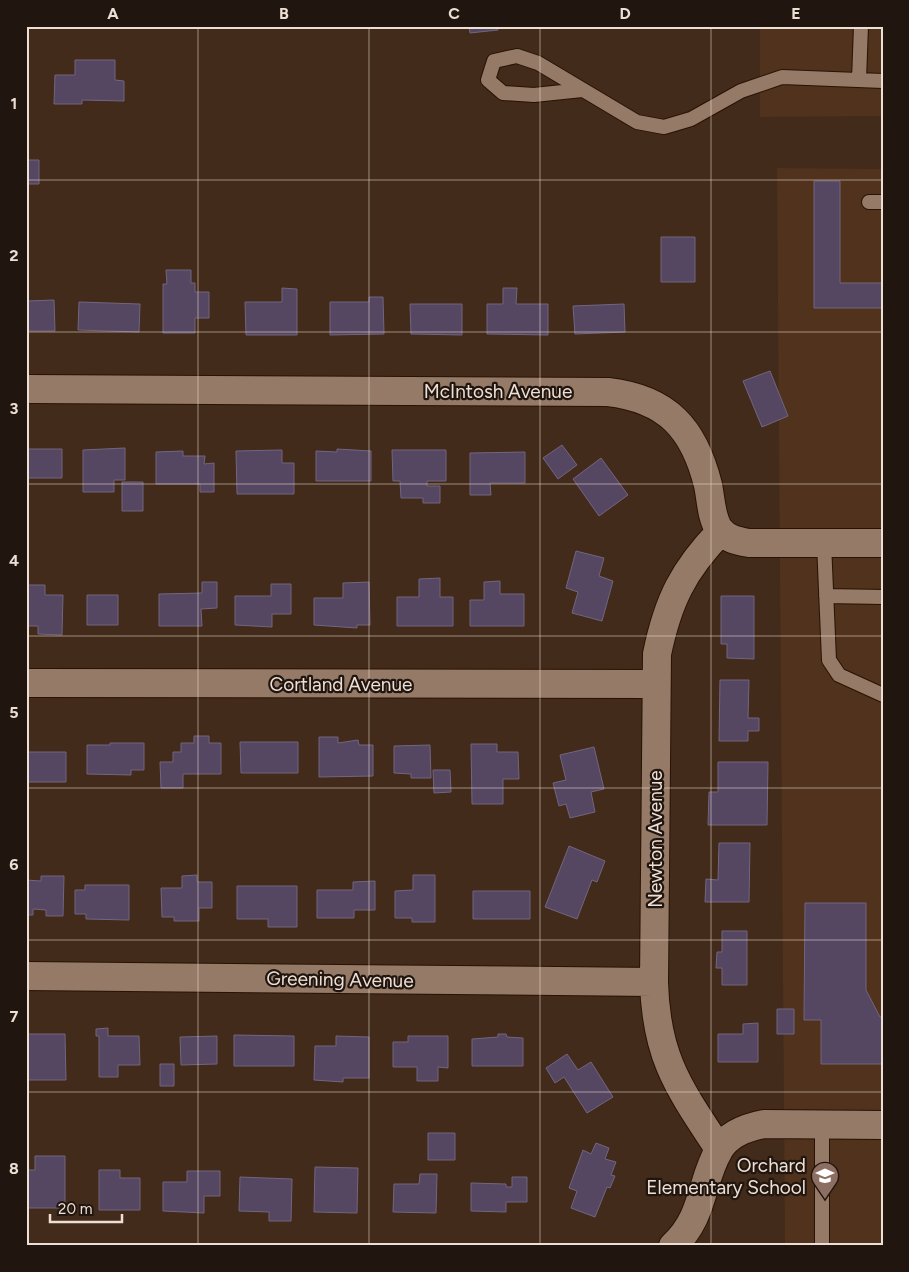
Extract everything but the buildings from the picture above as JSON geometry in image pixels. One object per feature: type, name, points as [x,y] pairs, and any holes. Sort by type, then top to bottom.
[{"type":"street","name":"McIntosh Avenue","points":[[26,389],[608,392],[625,394],[656,406],[671,415],[690,435],[697,449],[715,520],[721,530]]},
{"type":"street","points":[[721,530],[725,536],[740,542],[883,543]]},
{"type":"street","name":"Newton Avenue","points":[[720,1149],[674,1080],[657,1029],[654,982],[657,654],[671,601],[692,564],[721,530]]},
{"type":"street","name":"Cortland Avenue","points":[[26,683],[656,684]]},
{"type":"street","name":"Greening Avenue","points":[[26,976],[654,982]]},
{"type":"street","points":[[673,1246],[694,1218],[720,1149],[747,1127],[764,1124],[883,1124]]},
{"type":"lane","points":[[860,80],[861,26]]},
{"type":"lane","points":[[582,90],[534,95],[503,93],[488,80],[494,61],[517,56],[538,63],[637,122],[664,127],[691,119],[742,91],[782,77],[883,81]]},
{"type":"lane","points":[[824,543],[829,660],[838,675],[883,695]]},
{"type":"lane","points":[[826,596],[883,597]]},
{"type":"lane","points":[[822,1125],[822,1246]]},
{"type":"shaded area","points":[[760,26],[883,26],[883,116],[760,117]]},
{"type":"shaded area","points":[[777,168],[883,169],[883,1246],[785,1246]]},
{"type":"place","name":"Orchard Elementary School","points":[[825,1200]]}]
